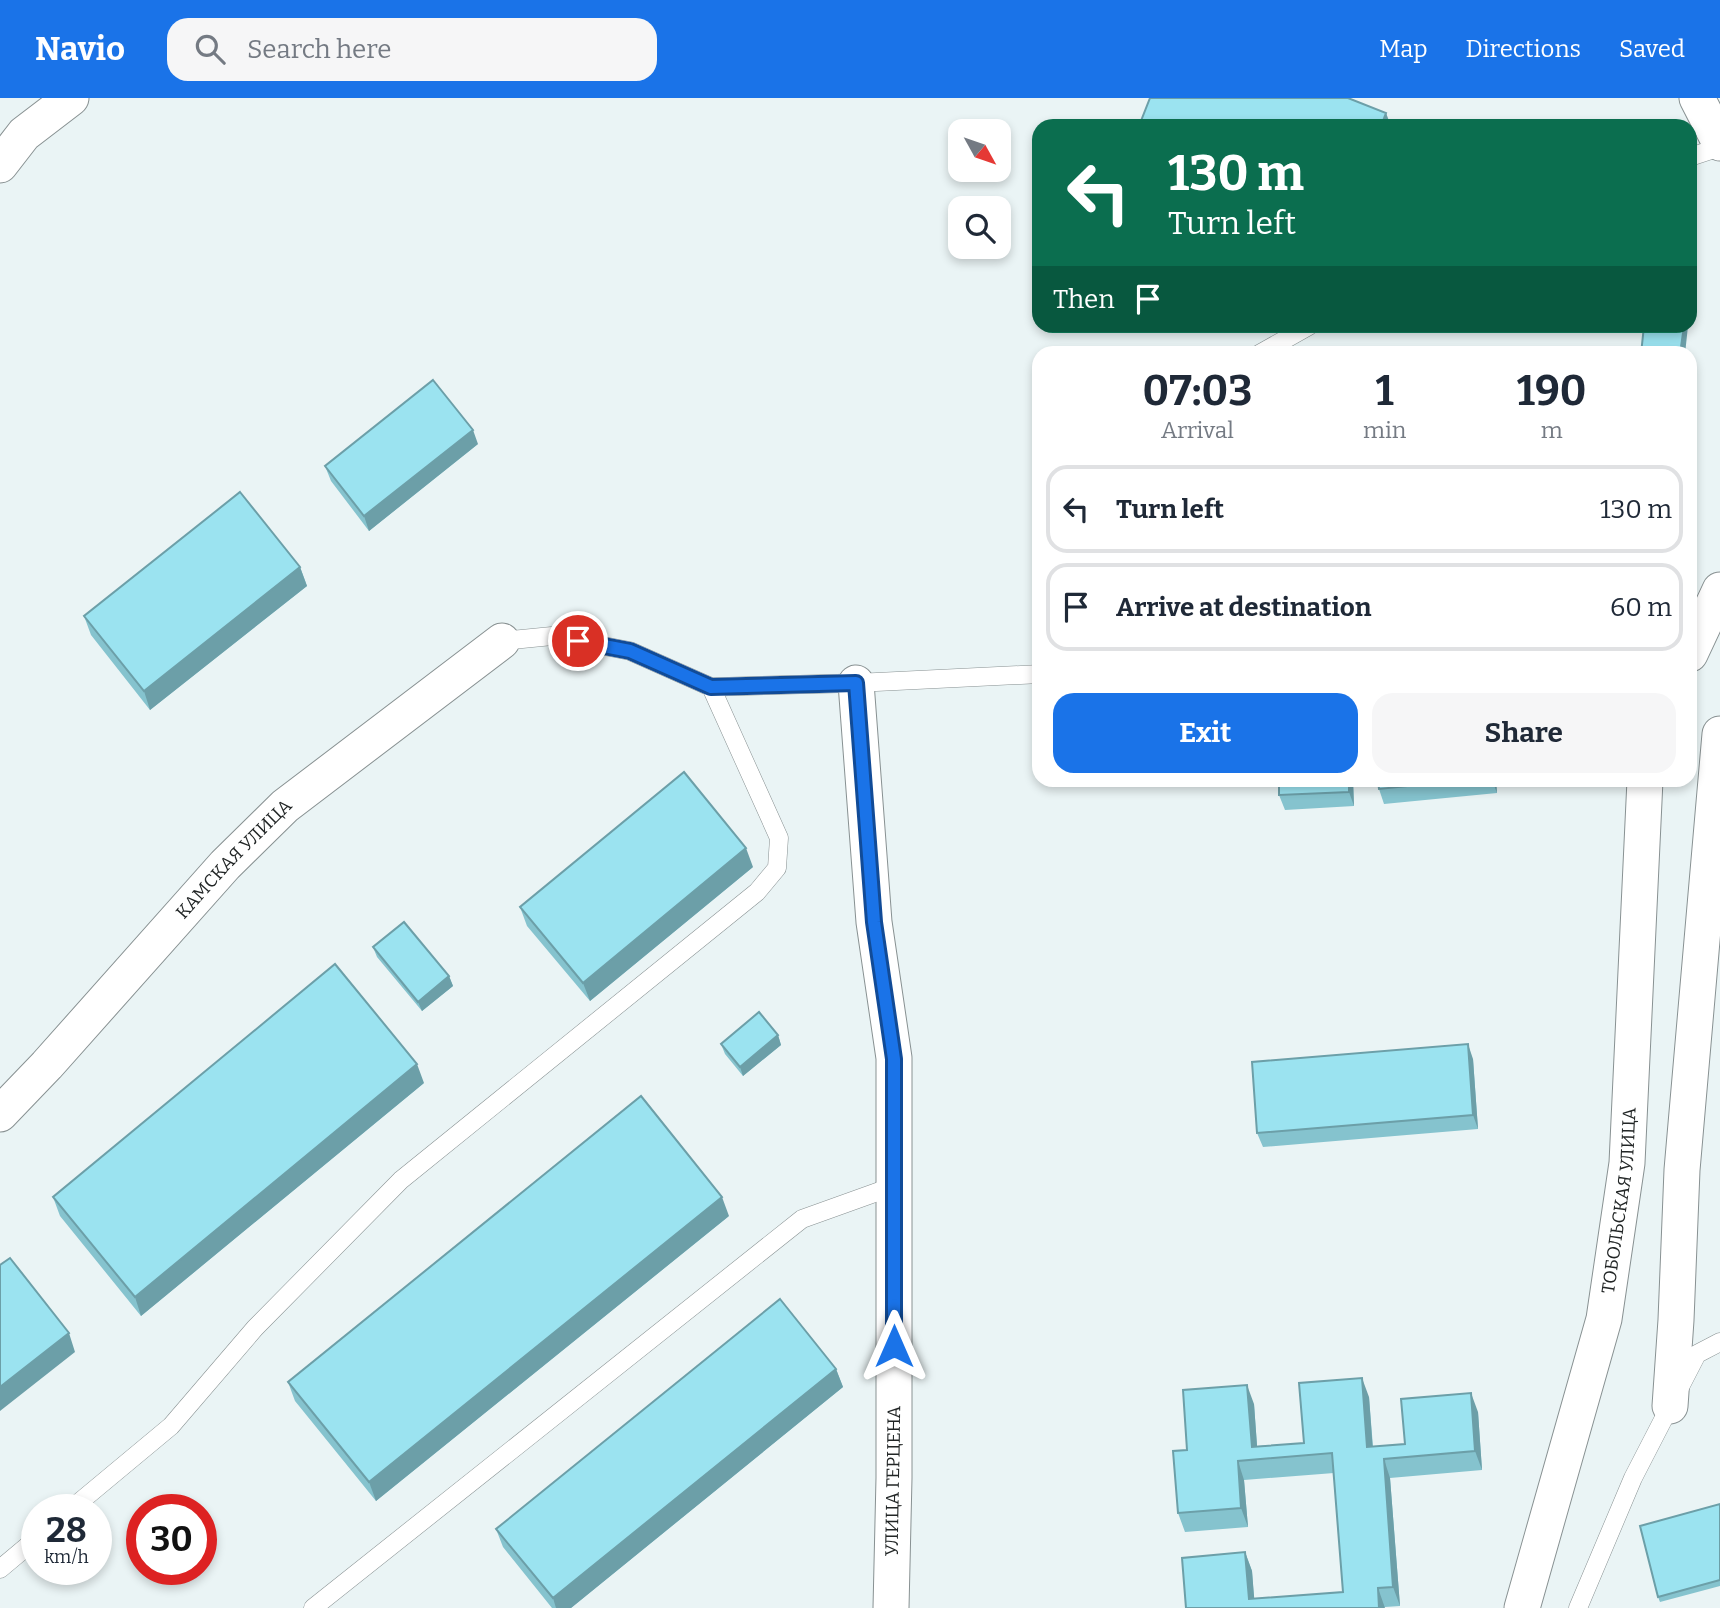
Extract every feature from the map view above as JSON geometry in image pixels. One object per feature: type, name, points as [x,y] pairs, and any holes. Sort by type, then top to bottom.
[{"type":"street","points":[[0,165],[24,134],[71,98]]},
{"type":"street","points":[[1696,98],[1720,145]]},
{"type":"street","points":[[1697,639],[1720,590]]},
{"type":"street","name":"КАМСКАЯ УЛИЦА","points":[[0,1114],[225,865],[285,806],[502,641]]},
{"type":"street","name":"УЛИЦА ГЕРЦЕНА","points":[[856,683],[874,922],[894,1059],[894,1478],[891,1608]]},
{"type":"street","points":[[1670,1406],[1682,1170],[1720,734]]},
{"type":"street","name":"ТОБОЛЬСКАЯ УЛИЦА","points":[[1522,1608],[1604,1319],[1627,1163],[1645,787]]},
{"type":"lane","points":[[1697,154],[1720,145]]},
{"type":"lane","points":[[1273,346],[1296,333]]},
{"type":"lane","points":[[502,641],[552,636],[630,651],[711,687],[1032,674]]},
{"type":"lane","points":[[89,1494],[171,1426],[255,1328],[401,1180],[757,892],[777,868],[779,838],[711,687]]},
{"type":"lane","points":[[313,1608],[802,1219],[894,1186]]},
{"type":"lane","points":[[1578,1608],[1633,1478],[1670,1406],[1698,1354],[1720,1342]]},
{"type":"lane","points":[[0,1569],[21,1551]]},
{"type":"building","points":[[1150,98],[1348,98],[1386,113],[1384,119],[1142,119]]},
{"type":"building","points":[[1643,333],[1683,333],[1681,346],[1642,346]]},
{"type":"building","points":[[433,380],[473,430],[364,516],[325,466]]},
{"type":"building","points":[[240,492],[300,567],[144,691],[84,616]]},
{"type":"building","points":[[684,772],[746,848],[583,983],[520,907]]},
{"type":"building","points":[[1279,787],[1349,787],[1349,792],[1279,795]]},
{"type":"building","points":[[404,922],[449,976],[418,1002],[373,947]]},
{"type":"building","points":[[335,964],[417,1064],[135,1297],[53,1197]]},
{"type":"building","points":[[759,1012],[778,1035],[740,1067],[721,1044]]},
{"type":"building","points":[[1468,1044],[1473,1115],[1257,1133],[1252,1062]]},
{"type":"building","points":[[641,1096],[722,1197],[369,1482],[288,1382]]},
{"type":"building","points":[[10,1258],[69,1333],[0,1387],[0,1265]]},
{"type":"building","points":[[780,1299],[836,1369],[553,1598],[496,1529]]},
{"type":"building","points":[[1362,1378],[1367,1447],[1405,1444],[1401,1399],[1471,1393],[1475,1451],[1384,1459],[1393,1587],[1378,1588],[1379,1608],[1186,1608],[1182,1558],[1245,1552],[1249,1599],[1343,1592],[1332,1453],[1238,1461],[1241,1508],[1178,1513],[1173,1451],[1187,1450],[1183,1390],[1247,1385],[1252,1447],[1304,1443],[1299,1383]]},
{"type":"building","points":[[1720,1504],[1720,1580],[1658,1597],[1640,1526]]},
{"type":"route","points":[[578,641],[630,651],[711,687],[856,683],[874,922],[894,1059],[894,1346]]}]
